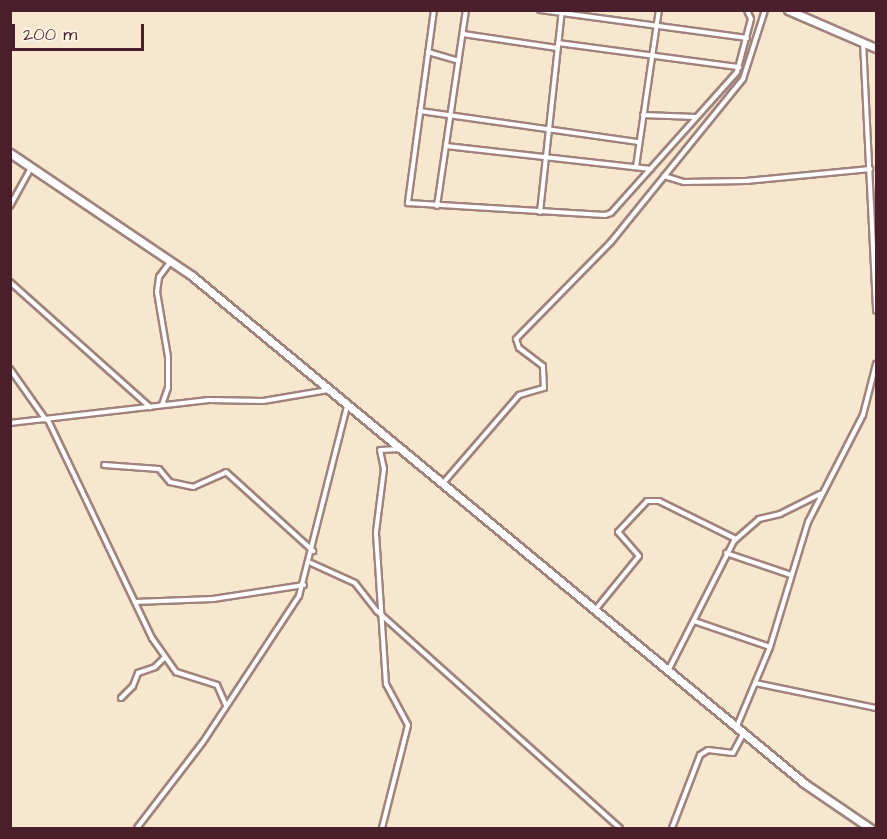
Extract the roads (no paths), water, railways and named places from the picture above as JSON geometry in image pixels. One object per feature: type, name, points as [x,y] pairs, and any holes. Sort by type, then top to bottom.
[{"type":"main road","points":[[788,10],[876,48]]},
{"type":"main road","points":[[10,153],[172,260],[349,402],[804,783],[870,828]]},
{"type":"street","points":[[434,10],[408,202],[540,212],[611,213],[739,67],[751,19],[747,10]]},
{"type":"street","points":[[437,206],[466,10]]},
{"type":"street","points":[[540,10],[747,38]]},
{"type":"street","points":[[636,167],[659,10]]},
{"type":"street","points":[[444,482],[519,395],[544,388],[543,366],[519,348],[516,339],[553,297],[604,250],[744,79],[765,10]]},
{"type":"street","points":[[540,212],[547,129],[562,12]]},
{"type":"street","points":[[463,34],[739,67]]},
{"type":"street","points":[[863,41],[874,224],[876,311]]},
{"type":"street","points":[[428,52],[459,61]]},
{"type":"street","points":[[420,111],[639,142]]},
{"type":"street","points":[[643,115],[697,117]]},
{"type":"street","points":[[870,146],[876,145]]},
{"type":"street","points":[[446,146],[651,169]]},
{"type":"street","points":[[10,206],[31,167]]},
{"type":"street","points":[[664,176],[684,182],[746,181],[870,169]]},
{"type":"street","points":[[161,406],[167,395],[168,357],[158,292],[159,277],[172,260]]},
{"type":"street","points":[[10,282],[150,407]]},
{"type":"street","points":[[736,727],[770,647],[791,575],[821,493],[863,415],[876,364]]},
{"type":"street","points":[[10,369],[47,420],[135,602],[165,657],[176,672],[217,685],[226,705]]},
{"type":"street","points":[[10,423],[209,399],[262,401],[333,390]]},
{"type":"street","points":[[137,828],[226,705],[304,584],[349,402]]},
{"type":"street","points":[[382,828],[408,725],[386,684],[379,612],[376,532],[384,469],[380,452],[385,448],[406,450]]},
{"type":"street","points":[[104,465],[159,469],[170,482],[193,487],[226,472],[313,551]]},
{"type":"street","points":[[669,669],[726,553],[736,539],[759,519],[780,514],[821,493]]},
{"type":"street","points":[[596,609],[639,556],[618,532],[647,501],[659,501],[736,539]]},
{"type":"street","points":[[726,553],[791,575]]},
{"type":"street","points":[[311,563],[349,579],[379,612],[620,828]]},
{"type":"street","points":[[135,602],[165,597],[213,599],[304,584]]},
{"type":"street","points":[[694,621],[770,647]]},
{"type":"street","points":[[121,698],[133,686],[138,673],[153,668],[165,657]]},
{"type":"street","points":[[755,683],[876,708]]},
{"type":"street","points":[[672,828],[700,755],[708,750],[733,753],[743,733]]}]
